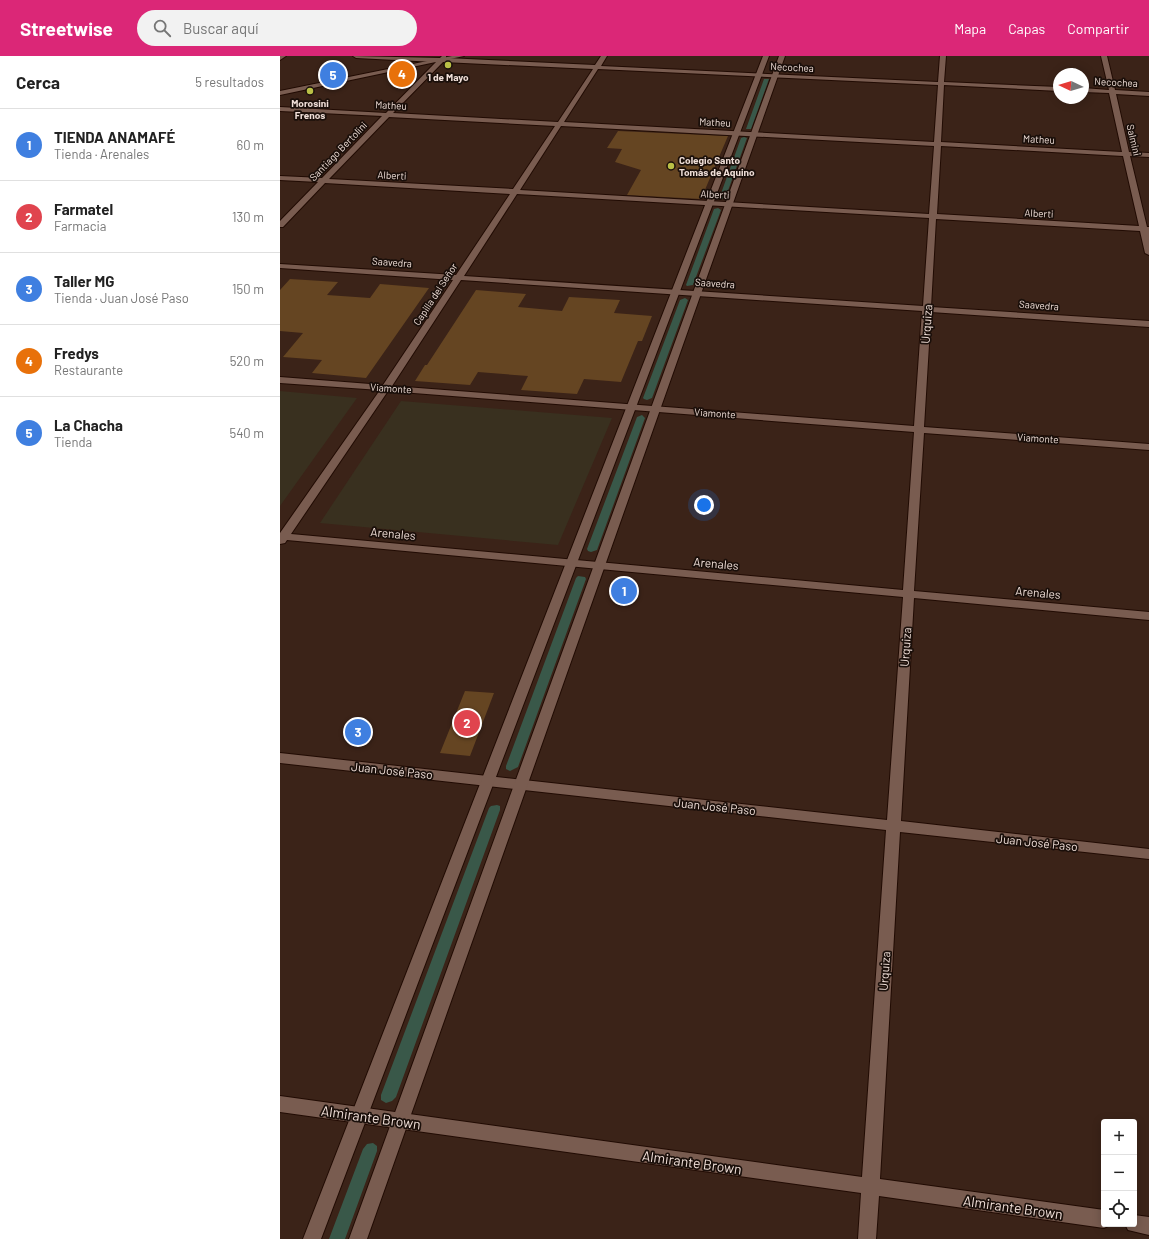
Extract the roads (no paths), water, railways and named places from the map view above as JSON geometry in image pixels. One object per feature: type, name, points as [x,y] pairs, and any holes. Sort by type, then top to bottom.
[{"type":"street","name":"Necochea","points":[[356,56],[443,58],[598,68],[1053,89]]},
{"type":"street","points":[[280,93],[443,58],[461,56]]},
{"type":"street","name":"Capilla del Señor","points":[[281,538],[386,388],[598,68],[604,56]]},
{"type":"street","points":[[312,1239],[766,56]]},
{"type":"street","points":[[358,1239],[782,56]]},
{"type":"street","name":"Urquiza","points":[[867,1239],[943,56]]},
{"type":"street","name":"Salmini","points":[[1104,56],[1146,229],[1149,253]]},
{"type":"street","name":"Santiago Bertolini","points":[[280,225],[443,58]]},
{"type":"street","name":"Necochea","points":[[1089,90],[1149,94]]},
{"type":"street","name":"Matheu","points":[[280,109],[1149,155]]},
{"type":"street","name":"Alberti","points":[[280,178],[1146,229]]},
{"type":"street","name":"Saavedra","points":[[280,266],[1149,324]]},
{"type":"street","name":"Viamonte","points":[[280,380],[1149,447]]},
{"type":"street","name":"Arenales","points":[[281,538],[572,562],[1149,616]]},
{"type":"street","name":"Juan José Paso","points":[[280,758],[1149,854]]},
{"type":"street","name":"Almirante Brown","points":[[280,1104],[1101,1220]]},
{"type":"street","points":[[1137,1224],[1149,1226]]},
{"type":"place","name":"1 de Mayo","points":[[448,65]]},
{"type":"place","name":"Fredys","points":[[402,74]]},
{"type":"place","name":"La Chacha","points":[[333,75]]},
{"type":"place","name":"Morosini Frenos","points":[[310,91]]},
{"type":"place","name":"Colegio Santo Tomás de Aquino","points":[[671,166]]},
{"type":"place","name":"TIENDA ANAMAFÉ","points":[[624,591]]},
{"type":"place","name":"Farmatel","points":[[467,723]]},
{"type":"place","name":"Taller MG","points":[[358,732]]}]
